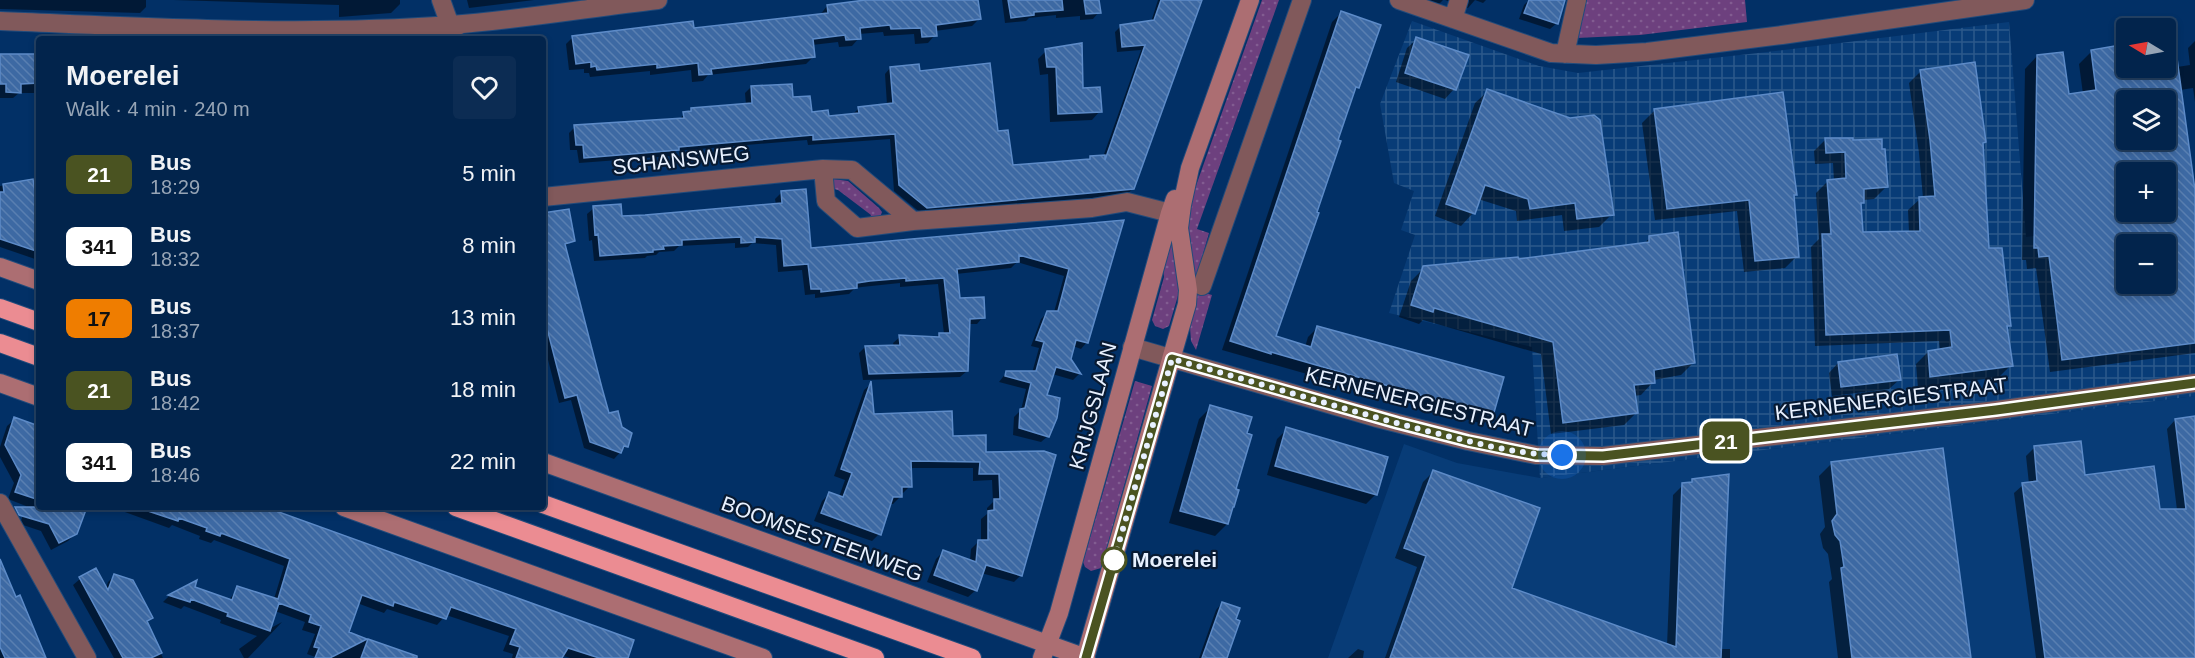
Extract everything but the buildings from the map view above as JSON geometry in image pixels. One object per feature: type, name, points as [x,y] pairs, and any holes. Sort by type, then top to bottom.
[{"type":"highway","points":[[0,308],[36,321]]},
{"type":"highway","points":[[0,343],[36,356]]},
{"type":"highway","points":[[546,505],[972,658]]},
{"type":"highway","points":[[464,510],[875,658]]},
{"type":"street","points":[[441,0],[453,32]]},
{"type":"street","points":[[0,21],[219,29],[453,32],[658,0]]},
{"type":"street","name":"KRIJGSLAAN","points":[[1045,651],[1064,595],[1170,213],[1190,168],[1250,0]]},
{"type":"street","points":[[1202,286],[1302,0]]},
{"type":"street","points":[[1399,0],[1551,53],[1596,55],[1647,52],[1782,35],[2025,0]]},
{"type":"street","points":[[1453,19],[1459,0]]},
{"type":"street","points":[[1565,54],[1577,0]]},
{"type":"street","name":"KRIJGSLAAN","points":[[1086,658],[1187,304],[1188,290],[1179,228],[1190,168]]},
{"type":"street","points":[[823,169],[826,201],[857,228],[913,221],[1092,208],[1127,202],[1170,213]]},
{"type":"street","name":"SCHANSWEG","points":[[546,197],[823,169],[852,170],[913,221]]},
{"type":"street","points":[[0,267],[36,279]]},
{"type":"street","name":"KERNENERGIESTRAAT","points":[[1132,347],[1388,421],[1536,455],[1603,456],[1996,410],[2195,383]]},
{"type":"street","points":[[0,383],[36,396]]},
{"type":"street","name":"BOOMSESTEENWEG","points":[[546,463],[1045,651],[1086,658]]},
{"type":"street","points":[[0,503],[87,658]]},
{"type":"street","points":[[352,510],[764,658]]},
{"type":"shaded area","points":[[1262,0],[1279,0],[1197,229],[1209,233],[1195,282],[1198,291],[1212,295],[1196,350],[1191,341],[1190,327],[1187,211]]},
{"type":"shaded area","points":[[1585,0],[1745,0],[1747,22],[1640,35],[1577,38]]},
{"type":"shaded area","points":[[1412,21],[1539,66],[1578,73],[2009,22],[2026,237],[2136,222],[2176,222],[2176,217],[2195,214],[2195,396],[1540,478],[1532,347],[1389,313],[1415,235],[1401,230],[1414,191],[1394,183],[1380,104]]},
{"type":"shaded area","points":[[833,179],[848,181],[879,208],[882,212],[879,220],[870,218],[871,215],[834,189]]},
{"type":"shaded area","points":[[1174,236],[1182,282],[1169,326],[1163,329],[1155,326],[1152,320],[1164,277],[1161,253]]},
{"type":"shaded area","points":[[1135,381],[1152,386],[1101,568],[1091,571],[1085,567],[1083,562]]},
{"type":"shaded area","points":[[2195,396],[2195,658],[1328,658],[1404,444],[1457,463],[1540,478]]},
{"type":"bus line","name":"21","points":[[1086,658],[1172,359],[1377,418],[1536,455],[1603,456],[1996,410],[2195,383]]},
{"type":"place","name":"Moerelei","points":[[1114,560]]},
{"type":"route","points":[[1114,560],[1172,359],[1377,418],[1468,441],[1536,455],[1562,455]]}]
